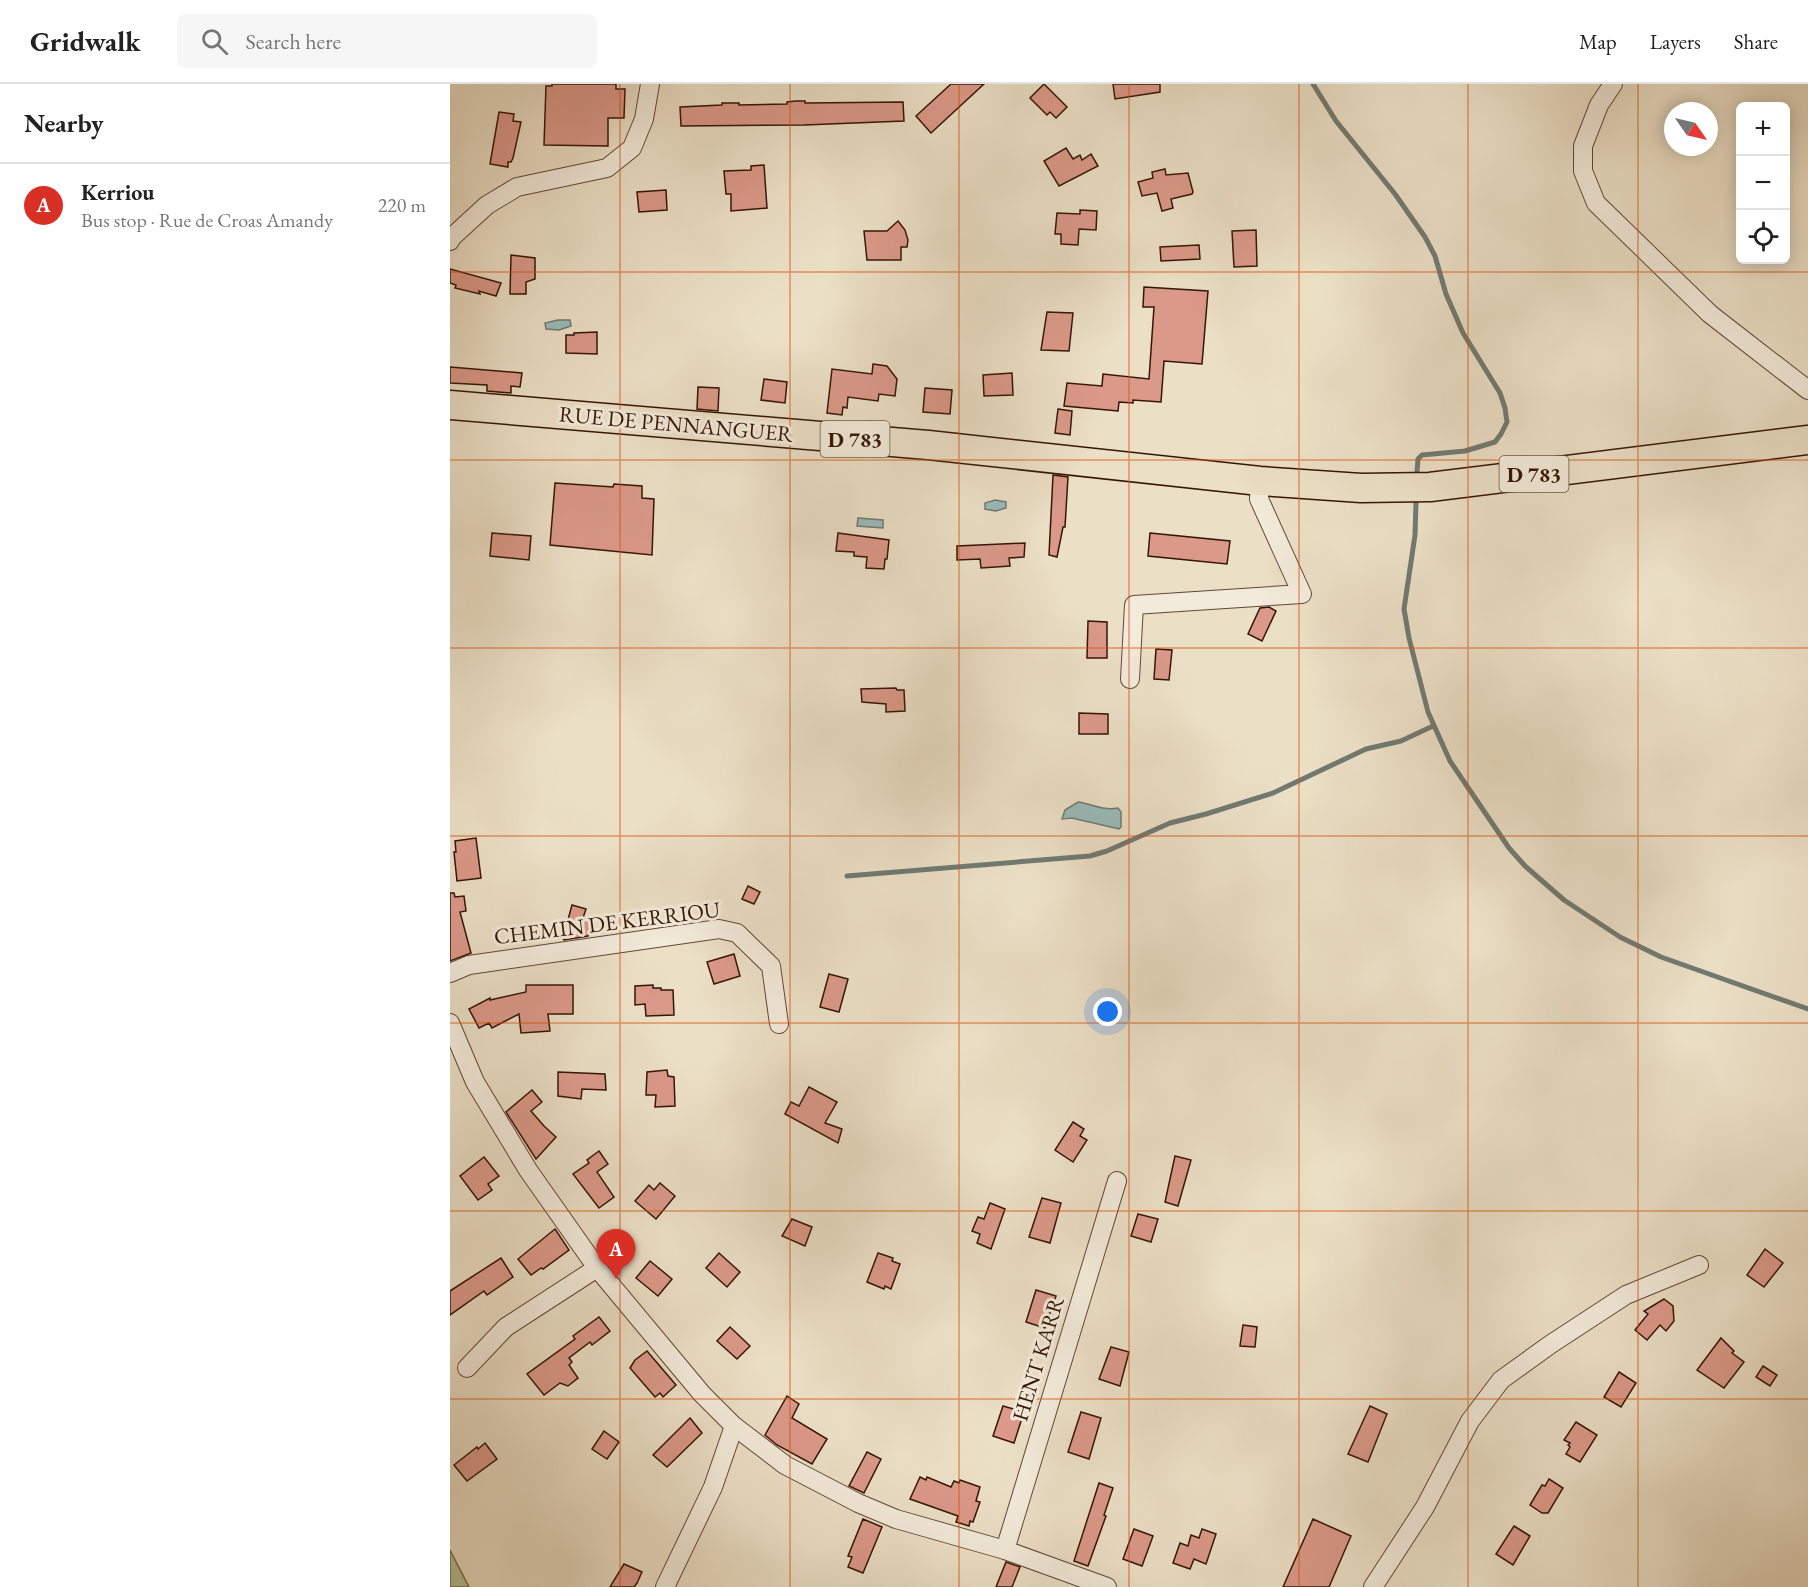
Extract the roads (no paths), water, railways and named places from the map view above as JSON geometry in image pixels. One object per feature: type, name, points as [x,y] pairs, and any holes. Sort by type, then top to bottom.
[{"type":"main road","name":"RUE DE PENNANGUER","points":[[450,405],[928,445],[1260,481]]},
{"type":"main road","name":"D 783","points":[[1260,481],[1361,488],[1430,487],[1808,440]]},
{"type":"street","points":[[450,241],[487,205],[517,187],[607,168],[632,148],[644,119],[650,84]]},
{"type":"street","points":[[1612,84],[1599,105],[1583,146],[1582,171],[1596,203],[1710,314],[1808,390]]},
{"type":"street","points":[[1130,679],[1134,604],[1302,594],[1259,499],[1260,481]]},
{"type":"street","name":"CHEMIN DE KERRIOU","points":[[450,973],[470,964],[719,929],[737,933],[771,966],[779,1024]]},
{"type":"street","points":[[450,1023],[475,1082],[528,1170],[597,1268],[702,1394],[734,1426],[785,1465],[858,1503],[896,1519],[1005,1550],[1107,1587]]},
{"type":"street","name":"HENT KARR","points":[[1005,1550],[1117,1181]]},
{"type":"street","points":[[1373,1587],[1425,1507],[1470,1421],[1501,1380],[1626,1295],[1699,1265]]},
{"type":"street","points":[[467,1368],[506,1327],[597,1268]]},
{"type":"street","points":[[665,1587],[713,1487],[734,1426]]},
{"type":"water","points":[[570,320],[571,326],[559,330],[546,329],[545,323]]},
{"type":"water","points":[[995,500],[1006,502],[1006,508],[996,511],[985,509],[985,503]]},
{"type":"water","points":[[858,518],[883,520],[883,528],[857,526]]},
{"type":"water","points":[[1078,802],[1103,808],[1118,808],[1121,812],[1121,827],[1119,829],[1072,818],[1062,819],[1065,810]]},
{"type":"waterway","points":[[1313,84],[1336,121],[1395,194],[1425,237],[1435,256],[1446,294],[1463,333],[1500,393],[1505,408],[1507,422],[1495,442],[1465,451],[1422,455],[1418,459],[1417,472]]},
{"type":"waterway","points":[[1416,503],[1415,535],[1404,609],[1428,712],[1450,761],[1509,848],[1525,866],[1564,900],[1620,937],[1661,957],[1808,1009]]},
{"type":"waterway","points":[[847,876],[1090,856],[1107,851],[1170,823],[1273,793],[1366,749],[1401,741],[1433,726]]},
{"type":"place","name":"Kerriou","points":[[616,1279]]}]
